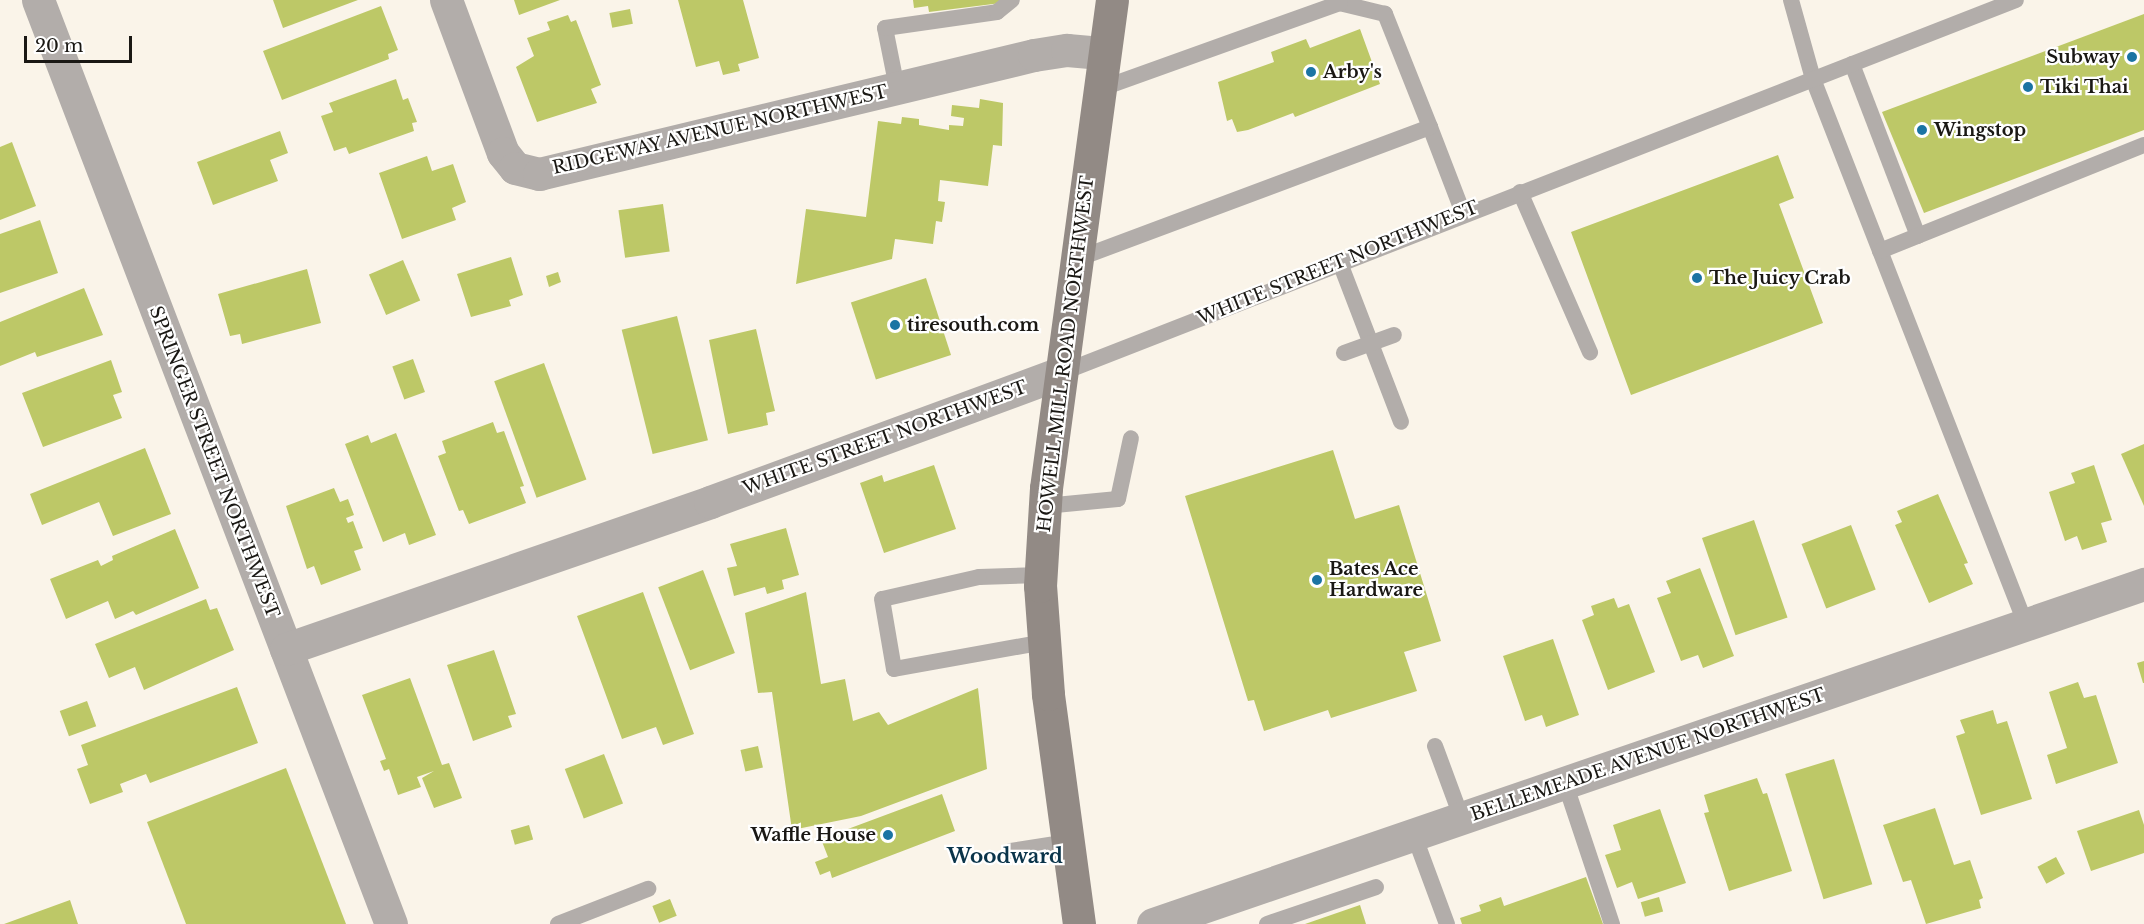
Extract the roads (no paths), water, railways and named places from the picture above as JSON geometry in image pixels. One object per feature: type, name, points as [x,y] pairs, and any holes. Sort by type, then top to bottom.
[{"type":"main road","name":"HOWELL MILL ROAD NORTHWEST","points":[[1079,924],[1044,642],[1041,575],[1045,506],[1061,373],[1112,0]]},
{"type":"street","name":"SPRINGER STREET NORTHWEST","points":[[38,0],[391,924]]},
{"type":"street","name":"RIDGEWAY AVENUE NORTHWEST","points":[[446,0],[503,153],[515,168],[540,174],[1034,55],[1066,50],[1104,53]]},
{"type":"street","name":"WHITE STREET NORTHWEST","points":[[286,649],[710,502],[1061,373]]},
{"type":"street","name":"BELLEMEADE AVENUE NORTHWEST","points":[[1152,924],[2144,584]]},
{"type":"lane","points":[[897,88],[885,28],[997,12],[1012,0]]},
{"type":"lane","points":[[1791,0],[1813,79],[2026,625]]},
{"type":"lane","name":"WHITE STREET NORTHWEST","points":[[1061,373],[1463,213],[2016,0]]},
{"type":"lane","points":[[1100,89],[1340,3],[1385,15],[1463,213]]},
{"type":"lane","points":[[1852,64],[1918,236]]},
{"type":"lane","points":[[1077,259],[1430,127]]},
{"type":"lane","points":[[1880,251],[2144,145]]},
{"type":"lane","points":[[1520,192],[1590,352]]},
{"type":"lane","points":[[1340,263],[1373,343],[1401,422]]},
{"type":"lane","points":[[1344,353],[1394,335]]},
{"type":"lane","points":[[1045,506],[1118,498],[1131,438]]},
{"type":"lane","points":[[1041,575],[980,577],[882,599],[894,669],[1044,642]]},
{"type":"lane","points":[[1435,746],[1462,819]]},
{"type":"lane","points":[[1565,783],[1612,924]]},
{"type":"lane","points":[[1414,835],[1447,924]]},
{"type":"lane","points":[[1011,851],[1068,842]]},
{"type":"lane","points":[[1266,924],[1376,886]]},
{"type":"lane","points":[[558,924],[592,918],[648,889]]},
{"type":"place","name":"Subway","points":[[2132,57]]},
{"type":"place","name":"Arby's","points":[[1311,72]]},
{"type":"place","name":"Tiki Thai","points":[[2028,87]]},
{"type":"place","name":"Wingstop","points":[[1922,130]]},
{"type":"place","name":"The Juicy Crab","points":[[1697,278]]},
{"type":"place","name":"tiresouth.com","points":[[895,325]]},
{"type":"place","name":"Bates Ace Hardware","points":[[1317,580]]},
{"type":"place","name":"Waffle House","points":[[888,835]]},
{"type":"district","name":"Woodward","points":[[1005,856]]}]
